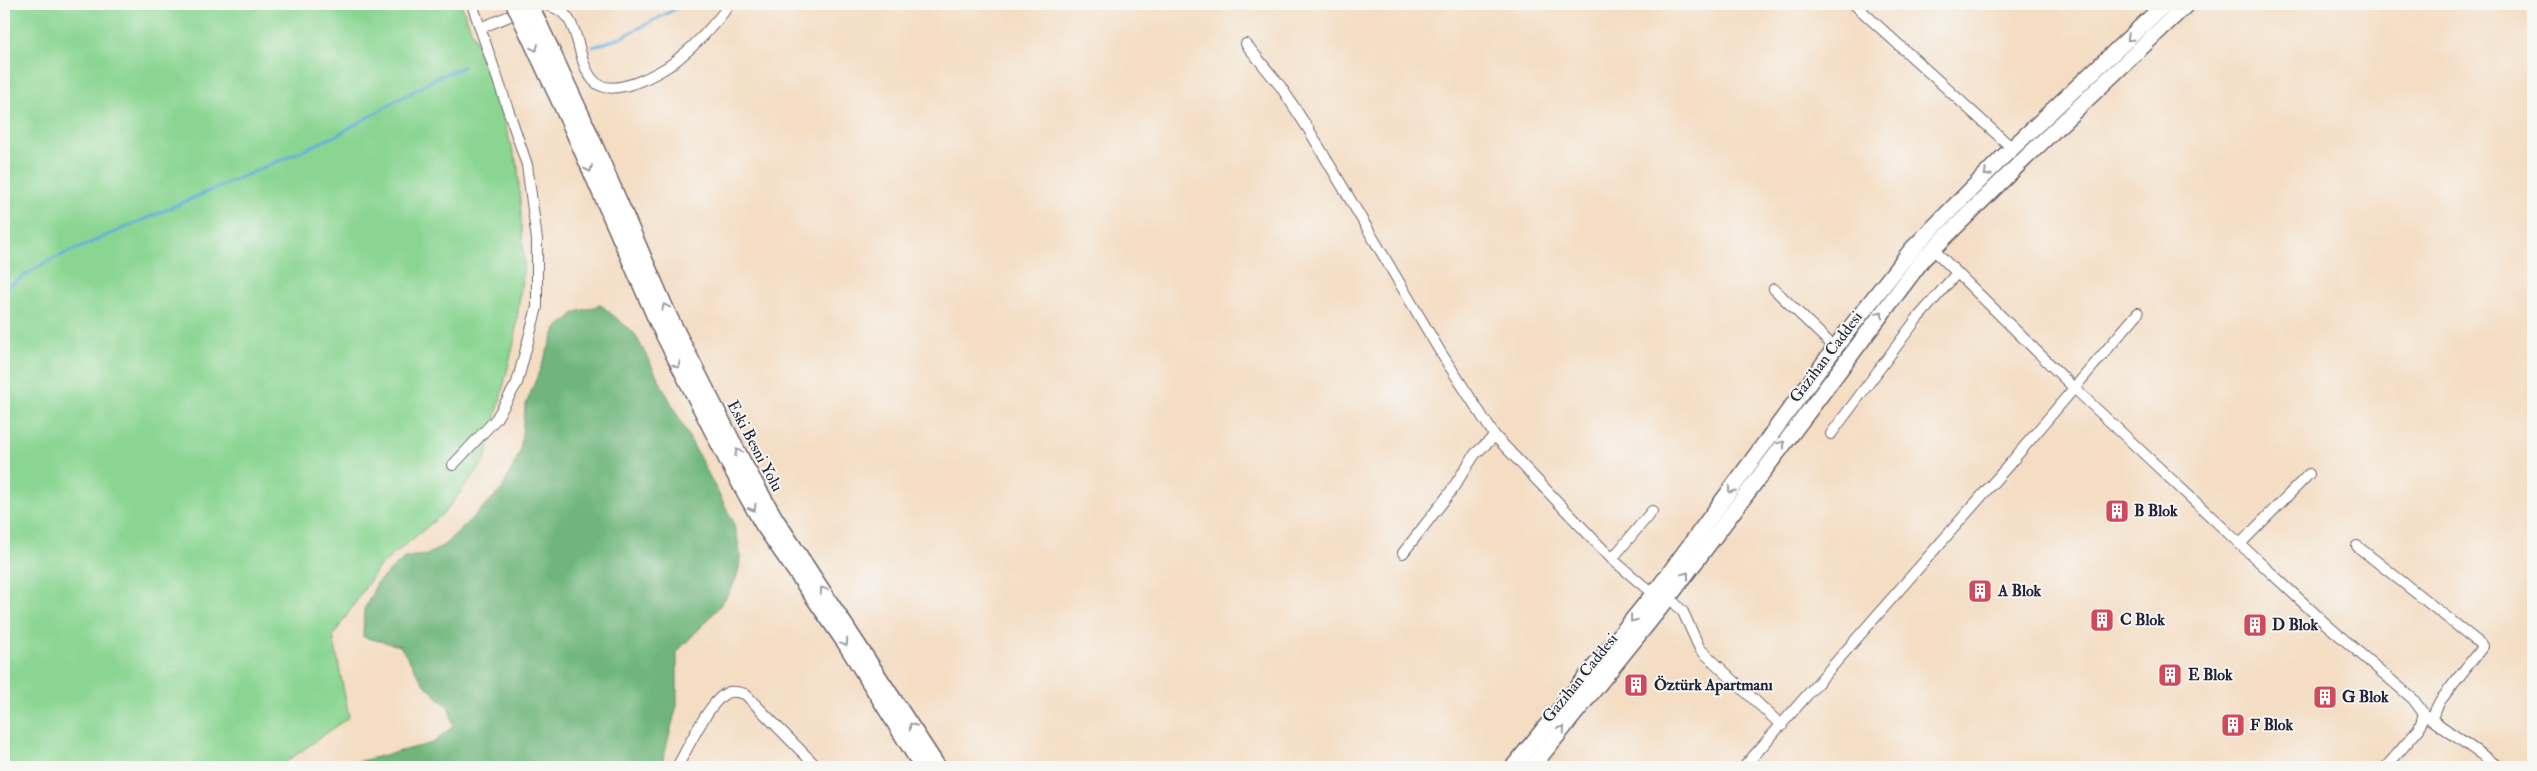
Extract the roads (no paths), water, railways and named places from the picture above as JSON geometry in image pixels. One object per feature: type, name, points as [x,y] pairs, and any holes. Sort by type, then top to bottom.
[{"type":"main road","points":[[514,4],[576,121]]},
{"type":"main road","points":[[530,4],[576,121]]},
{"type":"main road","name":"Gazihan Caddesi","points":[[1513,767],[1653,594],[1834,348],[1912,249],[2012,148],[2165,4]]},
{"type":"main road","name":"Gazihan Caddesi","points":[[1532,767],[1669,597],[1889,302],[1932,249],[2188,4]]},
{"type":"main road","name":"Eski Besni Yolu","points":[[576,121],[658,324],[731,468],[763,525],[846,643],[922,767]]},
{"type":"main road","name":"Eski Besni Yolu","points":[[576,121],[670,318],[747,469],[775,518],[938,767]]},
{"type":"street","points":[[453,465],[496,419],[517,383],[537,307],[537,240],[527,165],[472,4]]},
{"type":"street","points":[[480,28],[540,4],[564,12],[577,34],[584,68],[594,82],[604,88],[622,88],[677,60],[713,26],[730,4]]},
{"type":"street","points":[[1854,4],[2012,148]]},
{"type":"street","points":[[1246,44],[1281,87],[1309,130],[1441,353],[1495,436],[1612,559],[1653,594]]},
{"type":"street","points":[[1932,249],[2073,387],[2326,624],[2413,699],[2428,716],[2499,767]]},
{"type":"street","points":[[1831,434],[1916,320],[1956,274]]},
{"type":"street","points":[[1774,290],[1834,348]]},
{"type":"street","points":[[1744,767],[1782,726],[2007,467],[2138,312]]},
{"type":"street","points":[[1403,553],[1449,494],[1475,454],[1495,436]]},
{"type":"street","points":[[2240,544],[2309,474]]},
{"type":"street","points":[[1612,559],[1652,510]]},
{"type":"street","points":[[2357,546],[2483,646],[2419,729],[2386,767]]},
{"type":"street","points":[[1669,597],[1684,612],[1700,649],[1782,726]]},
{"type":"street","points":[[678,767],[702,722],[722,697],[729,692],[737,692],[745,694],[817,767]]},
{"type":"waterway","points":[[593,47],[620,38],[685,4]]},
{"type":"waterway","points":[[4,289],[46,262],[339,134],[436,78],[463,67]]},
{"type":"place","name":"B Blok","points":[[2117,511]]},
{"type":"place","name":"A Blok","points":[[1980,591]]},
{"type":"place","name":"C Blok","points":[[2102,620]]},
{"type":"place","name":"D Blok","points":[[2255,625]]},
{"type":"place","name":"E Blok","points":[[2170,675]]},
{"type":"place","name":"Öztürk Apartmanı","points":[[1636,685]]},
{"type":"place","name":"G Blok","points":[[2325,697]]},
{"type":"place","name":"F Blok","points":[[2233,725]]}]
